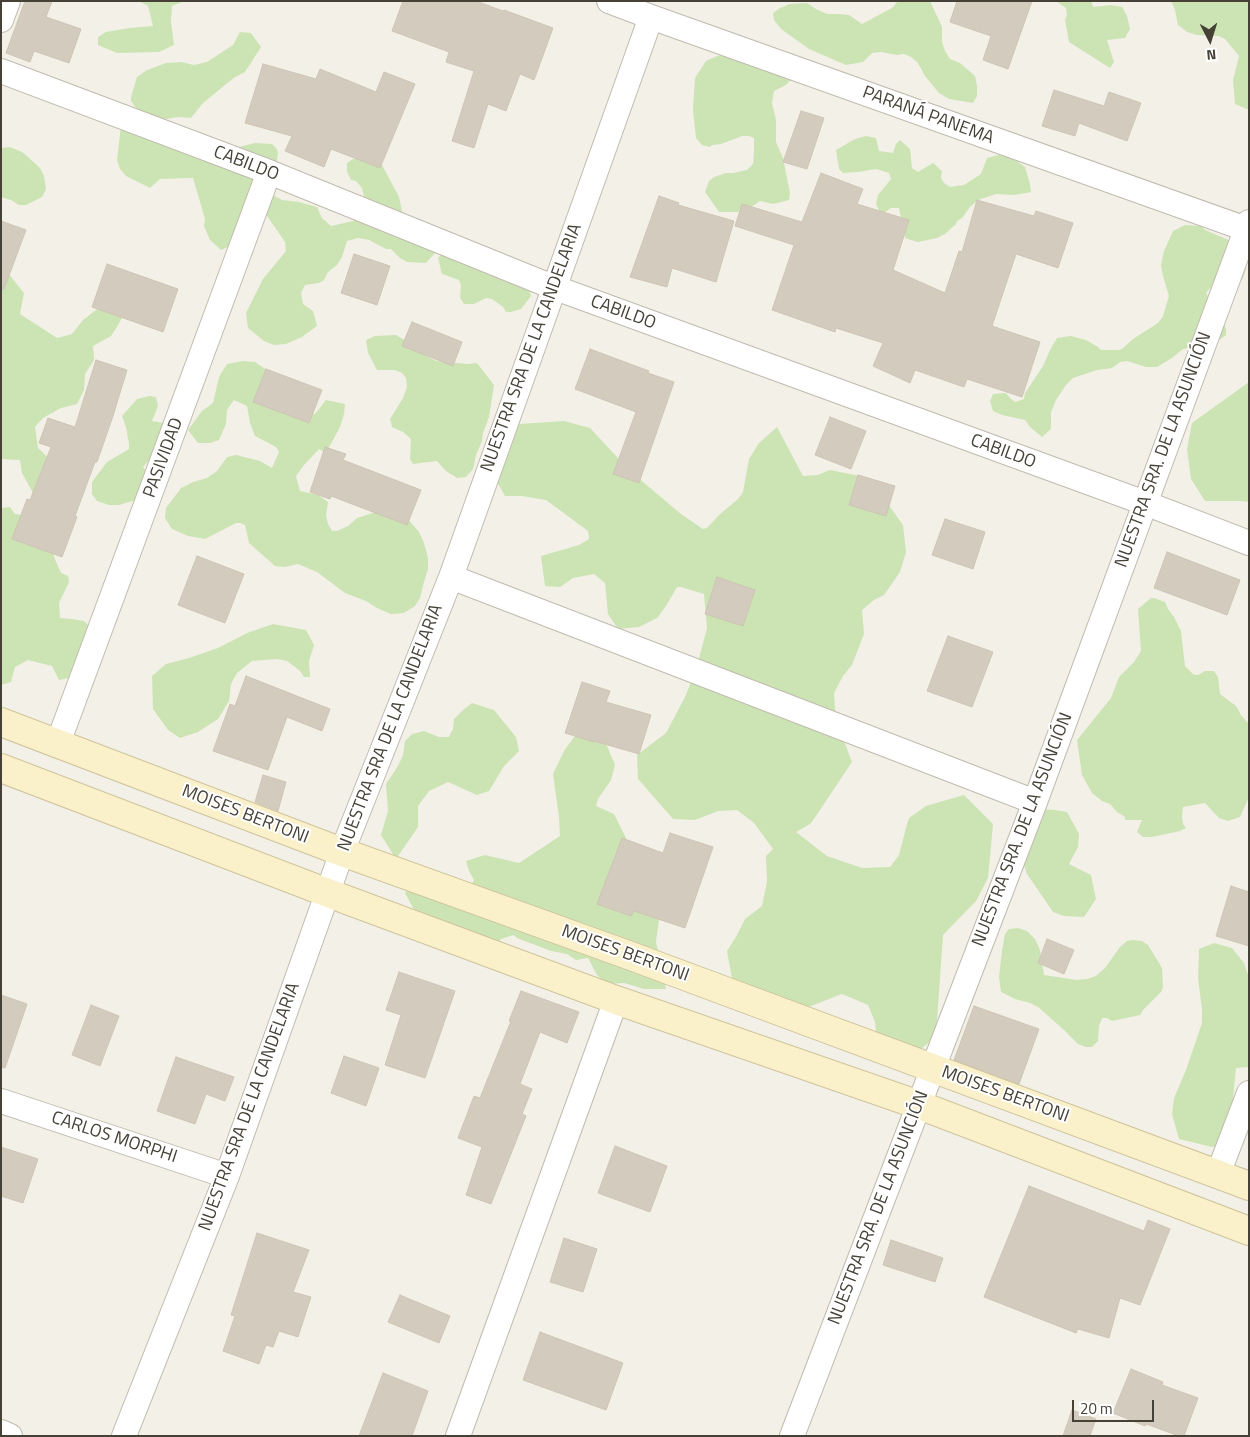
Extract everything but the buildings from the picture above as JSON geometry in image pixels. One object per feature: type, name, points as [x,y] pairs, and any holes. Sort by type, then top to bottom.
[{"type":"street","points":[[1,20],[8,1]]},
{"type":"street","name":"PARANÁ PANEMA","points":[[609,1],[1248,226]]},
{"type":"street","name":"NUESTRA SRA DE LA CANDELARIA","points":[[124,1436],[227,1176],[342,852],[451,577],[651,17]]},
{"type":"street","name":"CABILDO","points":[[1,71],[269,172],[554,288],[1249,543]]},
{"type":"street","name":"PASIVIDAD","points":[[58,743],[269,172]]},
{"type":"street","name":"NUESTRA SRA. DE LA ASUNCIÓN","points":[[792,1436],[1034,802],[1248,226]]},
{"type":"street","points":[[451,577],[1034,802]]},
{"type":"street","name":"MOISES BERTONI","points":[[1,722],[342,852],[640,960],[1249,1186]]},
{"type":"street","points":[[1,768],[328,893],[616,1000],[919,1105],[1249,1231]]},
{"type":"street","points":[[458,1436],[616,1000]]},
{"type":"street","points":[[1218,1174],[1249,1093]]},
{"type":"street","name":"CARLOS MORPHI","points":[[1,1101],[227,1176]]},
{"type":"street","points":[[1,1432],[10,1436]]},
{"type":"green space","points":[[139,1],[184,1],[172,6],[171,22],[174,45],[159,52],[117,53],[98,45],[98,37],[106,32],[153,26],[148,6]]},
{"type":"green space","points":[[898,1],[930,1],[942,27],[942,42],[945,51],[950,59],[960,63],[975,76],[977,96],[973,103],[949,99],[939,93],[925,76],[918,63],[904,54],[872,53],[863,62],[846,65],[809,49],[781,29],[774,20],[773,13],[790,4],[807,3],[827,14],[849,15],[862,24],[892,8]]},
{"type":"green space","points":[[1056,1],[1091,1],[1093,7],[1111,5],[1122,7],[1127,16],[1130,29],[1125,38],[1107,40],[1114,62],[1110,68],[1069,42],[1065,20],[1067,15],[1066,8]]},
{"type":"green space","points":[[1171,1],[1249,1],[1249,110],[1235,104],[1233,80],[1239,56],[1225,39],[1219,36],[1197,35],[1187,32],[1178,25]]},
{"type":"green space","points":[[240,32],[251,33],[261,47],[245,72],[235,77],[203,103],[191,118],[179,117],[165,119],[160,122],[227,150],[255,143],[272,144],[278,152],[276,171],[266,191],[282,200],[317,207],[322,218],[331,226],[362,219],[365,201],[362,188],[356,181],[351,180],[347,172],[347,163],[353,159],[367,158],[381,163],[399,197],[404,220],[431,231],[435,253],[426,263],[407,262],[391,249],[386,249],[369,240],[358,238],[347,241],[342,257],[337,265],[328,272],[324,280],[319,283],[305,285],[301,293],[303,304],[313,311],[317,326],[302,337],[286,344],[274,345],[264,341],[248,328],[246,313],[263,279],[286,251],[285,242],[263,210],[237,243],[221,250],[210,240],[204,226],[205,219],[193,178],[160,179],[150,188],[126,176],[120,169],[117,160],[121,126],[136,112],[131,97],[137,77],[147,70],[166,63],[181,62],[194,65],[207,62],[233,45]]},
{"type":"green space","points":[[737,50],[794,76],[786,85],[774,91],[772,103],[776,120],[776,142],[783,158],[790,193],[789,200],[773,204],[760,201],[750,208],[737,212],[719,212],[705,192],[709,181],[726,173],[747,170],[753,164],[754,138],[742,136],[710,147],[702,145],[696,138],[693,110],[695,78],[706,61]]},
{"type":"green space","points":[[866,136],[876,138],[879,151],[893,153],[896,144],[900,140],[910,149],[912,168],[918,172],[933,163],[942,171],[941,178],[950,187],[964,185],[981,174],[987,158],[1010,152],[1014,159],[1025,167],[1031,192],[1014,195],[996,194],[978,200],[956,224],[945,234],[937,238],[918,242],[905,238],[899,208],[891,208],[885,212],[880,212],[876,204],[878,195],[891,179],[889,173],[876,169],[843,173],[839,169],[836,150],[855,139]]},
{"type":"green space","points":[[10,147],[27,156],[40,168],[44,176],[46,189],[42,197],[26,205],[19,205],[1,197],[1,148]]},
{"type":"green space","points":[[1185,225],[1201,226],[1205,230],[1231,241],[1246,257],[1246,269],[1243,278],[1237,285],[1212,286],[1206,293],[1226,328],[1226,335],[1210,345],[1183,349],[1157,367],[1146,367],[1127,361],[1120,362],[1112,368],[1097,370],[1073,378],[1056,400],[1051,412],[1051,429],[1042,437],[1025,420],[993,411],[990,401],[993,394],[1006,393],[1015,402],[1024,399],[1025,393],[1043,366],[1057,338],[1071,336],[1086,340],[1101,350],[1118,350],[1158,323],[1163,316],[1169,296],[1161,265],[1164,251],[1173,231]]},
{"type":"green space","points":[[444,251],[527,283],[531,296],[521,309],[511,312],[506,312],[503,307],[492,299],[486,298],[474,304],[464,304],[460,298],[461,286],[459,280],[442,274],[438,258]]},
{"type":"green space","points":[[8,273],[24,293],[20,314],[57,338],[72,334],[83,320],[110,299],[124,314],[111,336],[93,346],[94,360],[85,374],[84,390],[77,404],[61,408],[43,418],[35,427],[38,448],[61,470],[33,493],[22,473],[20,460],[1,459],[1,276]]},
{"type":"green space","points":[[396,335],[436,361],[477,363],[494,385],[489,417],[482,441],[473,469],[466,477],[457,478],[446,471],[437,461],[413,464],[410,459],[411,439],[403,432],[392,427],[390,419],[403,398],[407,387],[406,378],[402,373],[395,370],[377,370],[368,353],[366,340],[375,336]]},
{"type":"green space","points":[[243,361],[255,362],[267,370],[312,413],[315,414],[326,400],[345,404],[340,427],[326,453],[319,449],[296,476],[300,491],[318,495],[328,502],[326,515],[332,531],[348,526],[357,518],[388,508],[403,513],[419,532],[428,558],[428,569],[420,598],[415,606],[404,613],[391,614],[345,593],[317,572],[298,564],[285,567],[275,566],[249,543],[245,525],[240,523],[236,523],[205,539],[188,536],[172,529],[165,518],[166,508],[181,488],[207,478],[217,471],[227,457],[236,455],[260,461],[272,468],[279,452],[276,447],[255,436],[247,406],[234,400],[227,410],[226,424],[219,440],[210,443],[198,443],[188,430],[202,411],[213,403],[219,377],[227,364]]},
{"type":"green space","points":[[1249,382],[1249,502],[1205,501],[1191,479],[1187,449],[1192,423]]},
{"type":"green space","points":[[149,396],[156,397],[158,406],[152,421],[163,423],[165,433],[151,458],[143,467],[146,471],[142,498],[119,505],[109,505],[97,501],[92,494],[92,482],[107,462],[129,449],[126,427],[122,416],[137,399]]},
{"type":"green space","points":[[564,421],[590,428],[630,471],[681,514],[703,529],[707,528],[738,499],[743,492],[749,459],[759,443],[777,427],[803,476],[818,475],[830,470],[870,478],[874,481],[903,525],[906,552],[900,572],[884,595],[874,600],[862,610],[864,634],[852,665],[843,676],[834,693],[835,709],[852,762],[810,824],[796,832],[827,856],[862,868],[890,867],[899,855],[909,818],[926,806],[964,795],[993,824],[988,878],[976,901],[943,935],[937,1021],[931,1041],[917,1052],[878,1053],[875,1022],[868,1005],[842,994],[811,1006],[785,1013],[738,986],[732,978],[727,951],[745,919],[762,906],[767,882],[766,856],[773,849],[754,823],[737,810],[718,811],[695,820],[673,819],[638,779],[637,755],[666,733],[685,697],[696,670],[707,628],[704,594],[677,587],[657,618],[639,627],[618,629],[608,614],[605,583],[594,574],[573,578],[560,587],[545,586],[541,556],[579,545],[589,539],[588,531],[546,500],[522,496],[505,496],[493,475],[509,427],[519,424]]},
{"type":"green space","points":[[10,507],[15,514],[23,515],[51,529],[54,557],[61,573],[68,576],[69,582],[59,603],[60,618],[84,621],[90,627],[73,677],[59,680],[52,666],[28,660],[15,667],[11,682],[1,685],[1,508]]},
{"type":"green space","points":[[1151,598],[1165,602],[1181,631],[1185,666],[1196,675],[1205,671],[1214,671],[1218,677],[1220,694],[1236,706],[1249,724],[1249,797],[1240,817],[1228,821],[1219,818],[1205,803],[1183,807],[1183,824],[1186,828],[1152,837],[1143,837],[1137,832],[1142,820],[1125,820],[1125,817],[1110,804],[1102,801],[1092,793],[1082,775],[1077,740],[1111,698],[1119,677],[1134,662],[1141,651],[1138,609]]},
{"type":"green space","points":[[273,624],[306,630],[314,645],[309,661],[310,677],[304,677],[300,671],[287,661],[277,659],[252,661],[237,673],[231,684],[229,701],[218,719],[198,732],[180,738],[168,730],[153,709],[152,676],[166,664],[218,648],[247,633]]},
{"type":"green space","points":[[472,703],[494,710],[516,737],[519,751],[504,766],[489,791],[477,795],[448,782],[429,791],[418,806],[418,827],[396,859],[381,835],[388,811],[386,784],[403,755],[405,741],[412,734],[424,731],[439,737],[449,737],[453,729],[454,719]]},
{"type":"green space","points":[[594,730],[607,746],[615,765],[611,780],[598,799],[596,806],[614,814],[626,838],[624,850],[650,911],[659,920],[656,942],[666,989],[644,989],[624,983],[606,984],[597,975],[588,958],[576,960],[567,954],[551,951],[517,938],[514,935],[501,939],[494,947],[426,923],[413,908],[405,893],[410,886],[470,887],[474,880],[466,861],[485,855],[519,863],[560,836],[553,774],[564,751],[577,733]]},
{"type":"green space","points":[[1040,809],[1067,812],[1079,834],[1078,847],[1069,864],[1091,875],[1096,899],[1084,917],[1064,916],[1053,912],[1027,874],[1023,862]]},
{"type":"green space","points":[[1018,928],[1027,931],[1035,939],[1040,950],[1044,975],[1077,980],[1096,976],[1127,941],[1142,941],[1148,945],[1162,968],[1163,988],[1140,1015],[1112,1021],[1102,1018],[1099,1026],[1098,1041],[1092,1047],[1078,1044],[1038,1007],[1001,992],[999,977],[1005,934],[1009,929]]},
{"type":"green space","points":[[1214,943],[1232,948],[1244,963],[1249,978],[1249,1067],[1236,1068],[1233,1098],[1233,1129],[1224,1145],[1212,1147],[1179,1139],[1172,1114],[1174,1098],[1202,1023],[1198,978],[1199,949]]}]
